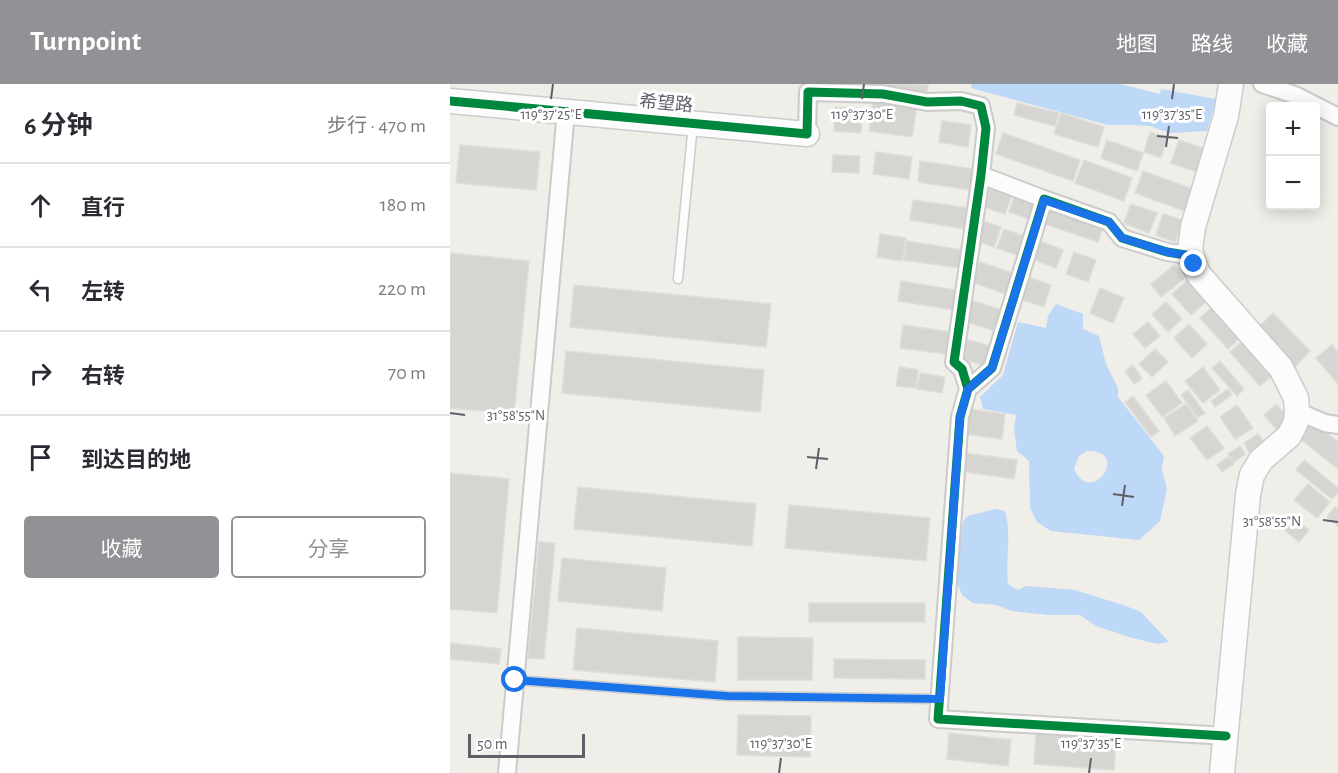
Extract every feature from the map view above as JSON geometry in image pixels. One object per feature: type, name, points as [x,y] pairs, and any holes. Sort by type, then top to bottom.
[{"type":"street","points":[[1222,773],[1248,495],[1252,475],[1261,460],[1289,436],[1296,422],[1298,411],[1296,398],[1281,368],[1199,275],[1190,249],[1193,227],[1226,116],[1232,84]]},
{"type":"street","points":[[1262,84],[1295,95],[1338,117]]},
{"type":"street","points":[[807,134],[808,92],[883,94],[927,102],[961,101],[981,106],[986,128],[954,362],[962,369],[968,389],[960,417],[938,719],[1226,736]]},
{"type":"street","name":"希望路","points":[[450,100],[807,134]]},
{"type":"street","points":[[507,773],[566,111]]},
{"type":"street","points":[[981,175],[1109,222],[1122,238],[1167,252],[1192,256]]},
{"type":"street","points":[[968,389],[992,368],[1044,200]]},
{"type":"street","points":[[1298,411],[1325,423],[1338,425]]},
{"type":"lane","points":[[678,279],[693,123]]},
{"type":"lane","points":[[515,680],[727,696],[940,699]]},
{"type":"water","points":[[972,84],[1120,84],[1160,94],[1161,89],[1216,99],[1207,131],[1170,133],[1150,126],[1108,125],[971,88]]},
{"type":"water","points":[[1056,304],[1083,314],[1083,329],[1099,336],[1106,364],[1118,388],[1118,397],[1164,456],[1162,470],[1167,489],[1160,521],[1139,540],[1051,531],[1037,522],[1030,508],[1029,461],[1017,451],[1014,429],[1016,415],[983,409],[980,397],[1003,375],[1018,322],[1046,328],[1048,316]],"holes":[[[1087,451],[1100,453],[1106,459],[1107,467],[1104,474],[1090,482],[1081,479],[1074,469],[1079,456]]]},
{"type":"water","points":[[996,509],[1005,511],[1007,520],[1008,584],[1018,590],[1026,586],[1075,590],[1126,606],[1141,612],[1169,642],[1157,644],[1129,637],[1096,626],[1080,615],[1049,615],[1012,611],[996,605],[973,603],[962,595],[957,583],[963,522],[967,516]]},
{"type":"building","points":[[889,84],[928,85],[926,97],[888,91]]},
{"type":"building","points":[[873,100],[917,106],[912,137],[869,131]]},
{"type":"building","points":[[1017,103],[1059,113],[1055,126],[1014,115]]},
{"type":"building","points":[[835,107],[862,109],[861,133],[834,131]]},
{"type":"building","points":[[1061,113],[1104,127],[1098,147],[1054,134]]},
{"type":"building","points":[[942,121],[971,125],[968,147],[939,142]]},
{"type":"building","points":[[1150,132],[1167,138],[1161,158],[1144,152]]},
{"type":"building","points":[[1003,133],[1080,160],[1073,181],[996,154]]},
{"type":"building","points":[[1107,140],[1143,153],[1137,171],[1101,158]]},
{"type":"building","points":[[1179,140],[1205,149],[1197,172],[1171,163]]},
{"type":"building","points":[[460,145],[540,152],[536,190],[456,183]]},
{"type":"building","points":[[876,152],[912,157],[909,179],[873,174]]},
{"type":"building","points":[[833,155],[860,156],[859,173],[832,172]]},
{"type":"building","points":[[1084,160],[1132,178],[1124,201],[1075,183]]},
{"type":"building","points":[[920,161],[973,169],[970,190],[918,182]]},
{"type":"building","points":[[1143,171],[1195,190],[1187,212],[1135,193]]},
{"type":"building","points":[[992,184],[1013,191],[1005,214],[984,207]]},
{"type":"building","points":[[1015,195],[1038,203],[1032,220],[1009,212]]},
{"type":"building","points":[[913,200],[968,208],[965,229],[910,220]]},
{"type":"building","points":[[1131,204],[1157,213],[1149,233],[1124,223]]},
{"type":"building","points":[[1048,206],[1104,225],[1098,242],[1042,223]]},
{"type":"building","points":[[1163,214],[1183,220],[1175,242],[1156,235]]},
{"type":"building","points":[[983,221],[1001,227],[994,247],[977,241]]},
{"type":"building","points":[[1004,229],[1027,237],[1020,256],[997,248]]},
{"type":"building","points":[[880,234],[906,238],[902,261],[877,257]]},
{"type":"building","points":[[1037,240],[1063,250],[1056,268],[1030,258]]},
{"type":"building","points":[[907,241],[963,250],[960,268],[904,260]]},
{"type":"building","points":[[1074,252],[1096,260],[1088,282],[1066,274]]},
{"type":"building","points":[[450,253],[529,261],[514,414],[450,408]]},
{"type":"building","points":[[980,262],[1015,274],[1008,295],[972,282]]},
{"type":"building","points":[[1174,265],[1184,279],[1161,297],[1151,284]]},
{"type":"building","points":[[1025,276],[1051,285],[1044,307],[1017,298]]},
{"type":"building","points":[[1188,280],[1207,301],[1191,315],[1172,294]]},
{"type":"building","points":[[901,281],[956,290],[953,310],[898,301]]},
{"type":"building","points":[[574,285],[771,304],[766,347],[570,327]]},
{"type":"building","points":[[1100,288],[1124,298],[1113,323],[1090,313]]},
{"type":"building","points":[[971,300],[1002,310],[995,331],[964,321]]},
{"type":"building","points":[[1166,302],[1182,319],[1168,332],[1152,314]]},
{"type":"building","points":[[1213,306],[1241,337],[1228,349],[1200,318]]},
{"type":"building","points":[[1273,313],[1310,351],[1294,368],[1257,329]]},
{"type":"building","points":[[1148,322],[1160,336],[1145,348],[1133,334]]},
{"type":"building","points":[[1189,324],[1207,344],[1192,358],[1174,338]]},
{"type":"building","points":[[903,325],[949,332],[946,354],[900,348]]},
{"type":"building","points":[[964,339],[990,346],[984,365],[958,358]]},
{"type":"building","points":[[1244,340],[1274,374],[1260,386],[1230,352]]},
{"type":"building","points":[[1332,345],[1338,352],[1338,384],[1316,358]]},
{"type":"building","points":[[1155,349],[1168,362],[1152,377],[1139,364]]},
{"type":"building","points":[[566,351],[764,370],[760,412],[562,393]]},
{"type":"building","points":[[1220,361],[1244,389],[1237,396],[1212,368]]},
{"type":"building","points":[[1133,365],[1142,379],[1134,384],[1125,371]]},
{"type":"building","points":[[899,367],[918,370],[916,388],[896,386]]},
{"type":"building","points":[[1203,367],[1220,390],[1203,403],[1185,381]]},
{"type":"building","points":[[920,373],[945,377],[942,393],[917,389]]},
{"type":"building","points":[[1166,381],[1182,403],[1162,417],[1146,395]]},
{"type":"building","points":[[1228,389],[1232,395],[1215,407],[1211,401]]},
{"type":"building","points":[[1188,390],[1205,413],[1198,418],[1181,395]]},
{"type":"building","points":[[1133,396],[1159,431],[1151,437],[1125,402]]},
{"type":"building","points":[[1186,404],[1198,421],[1175,436],[1164,418]]},
{"type":"building","points":[[1276,404],[1289,419],[1276,429],[1264,415]]},
{"type":"building","points":[[1237,405],[1253,428],[1235,439],[1220,417]]},
{"type":"building","points":[[968,409],[1005,414],[1002,439],[965,434]]},
{"type":"building","points":[[1312,421],[1338,442],[1338,469],[1298,437]]},
{"type":"building","points":[[1207,426],[1224,448],[1207,460],[1190,438]]},
{"type":"building","points":[[1258,434],[1264,443],[1249,452],[1244,443]]},
{"type":"building","points":[[1240,446],[1245,454],[1234,462],[1228,454]]},
{"type":"building","points":[[963,453],[1017,460],[1014,479],[960,471]]},
{"type":"building","points":[[1229,456],[1234,464],[1222,472],[1217,465]]},
{"type":"building","points":[[1304,460],[1338,488],[1338,492],[1332,499],[1296,470]]},
{"type":"building","points":[[450,473],[509,479],[497,613],[450,609]]},
{"type":"building","points":[[1308,484],[1330,502],[1317,518],[1294,500]]},
{"type":"building","points":[[578,487],[756,504],[752,546],[574,529]]},
{"type":"building","points":[[789,505],[930,518],[926,561],[785,548]]},
{"type":"building","points":[[1335,507],[1338,509],[1338,526],[1327,517]]},
{"type":"building","points":[[1294,518],[1309,530],[1299,542],[1284,530]]},
{"type":"building","points":[[539,542],[555,543],[544,659],[528,658]]},
{"type":"building","points":[[562,558],[666,568],[662,611],[558,601]]},
{"type":"building","points":[[809,603],[925,603],[925,622],[809,622]]},
{"type":"building","points":[[577,628],[718,641],[715,682],[573,670]]},
{"type":"building","points":[[738,637],[813,638],[812,680],[738,680]]},
{"type":"building","points":[[450,643],[501,649],[499,664],[450,659]]},
{"type":"building","points":[[834,659],[925,660],[925,679],[834,678]]},
{"type":"building","points":[[738,715],[811,716],[810,757],[737,755]]},
{"type":"building","points":[[1036,732],[1116,739],[1114,770],[1034,764]]},
{"type":"building","points":[[949,733],[1011,740],[1008,766],[947,759]]},
{"type":"cycle path","points":[[450,101],[807,134],[808,92],[883,94],[927,102],[961,101],[981,106],[986,128],[954,362],[962,369],[968,389]]},
{"type":"cycle path","points":[[1192,256],[1167,252],[1122,238],[1109,222],[1044,199],[992,368],[968,389],[960,417],[938,719],[1226,736]]},
{"type":"route","points":[[515,680],[727,696],[940,699],[960,417],[968,389],[992,368],[1044,200],[1109,222],[1122,238],[1167,252],[1192,256],[1194,264]]}]
